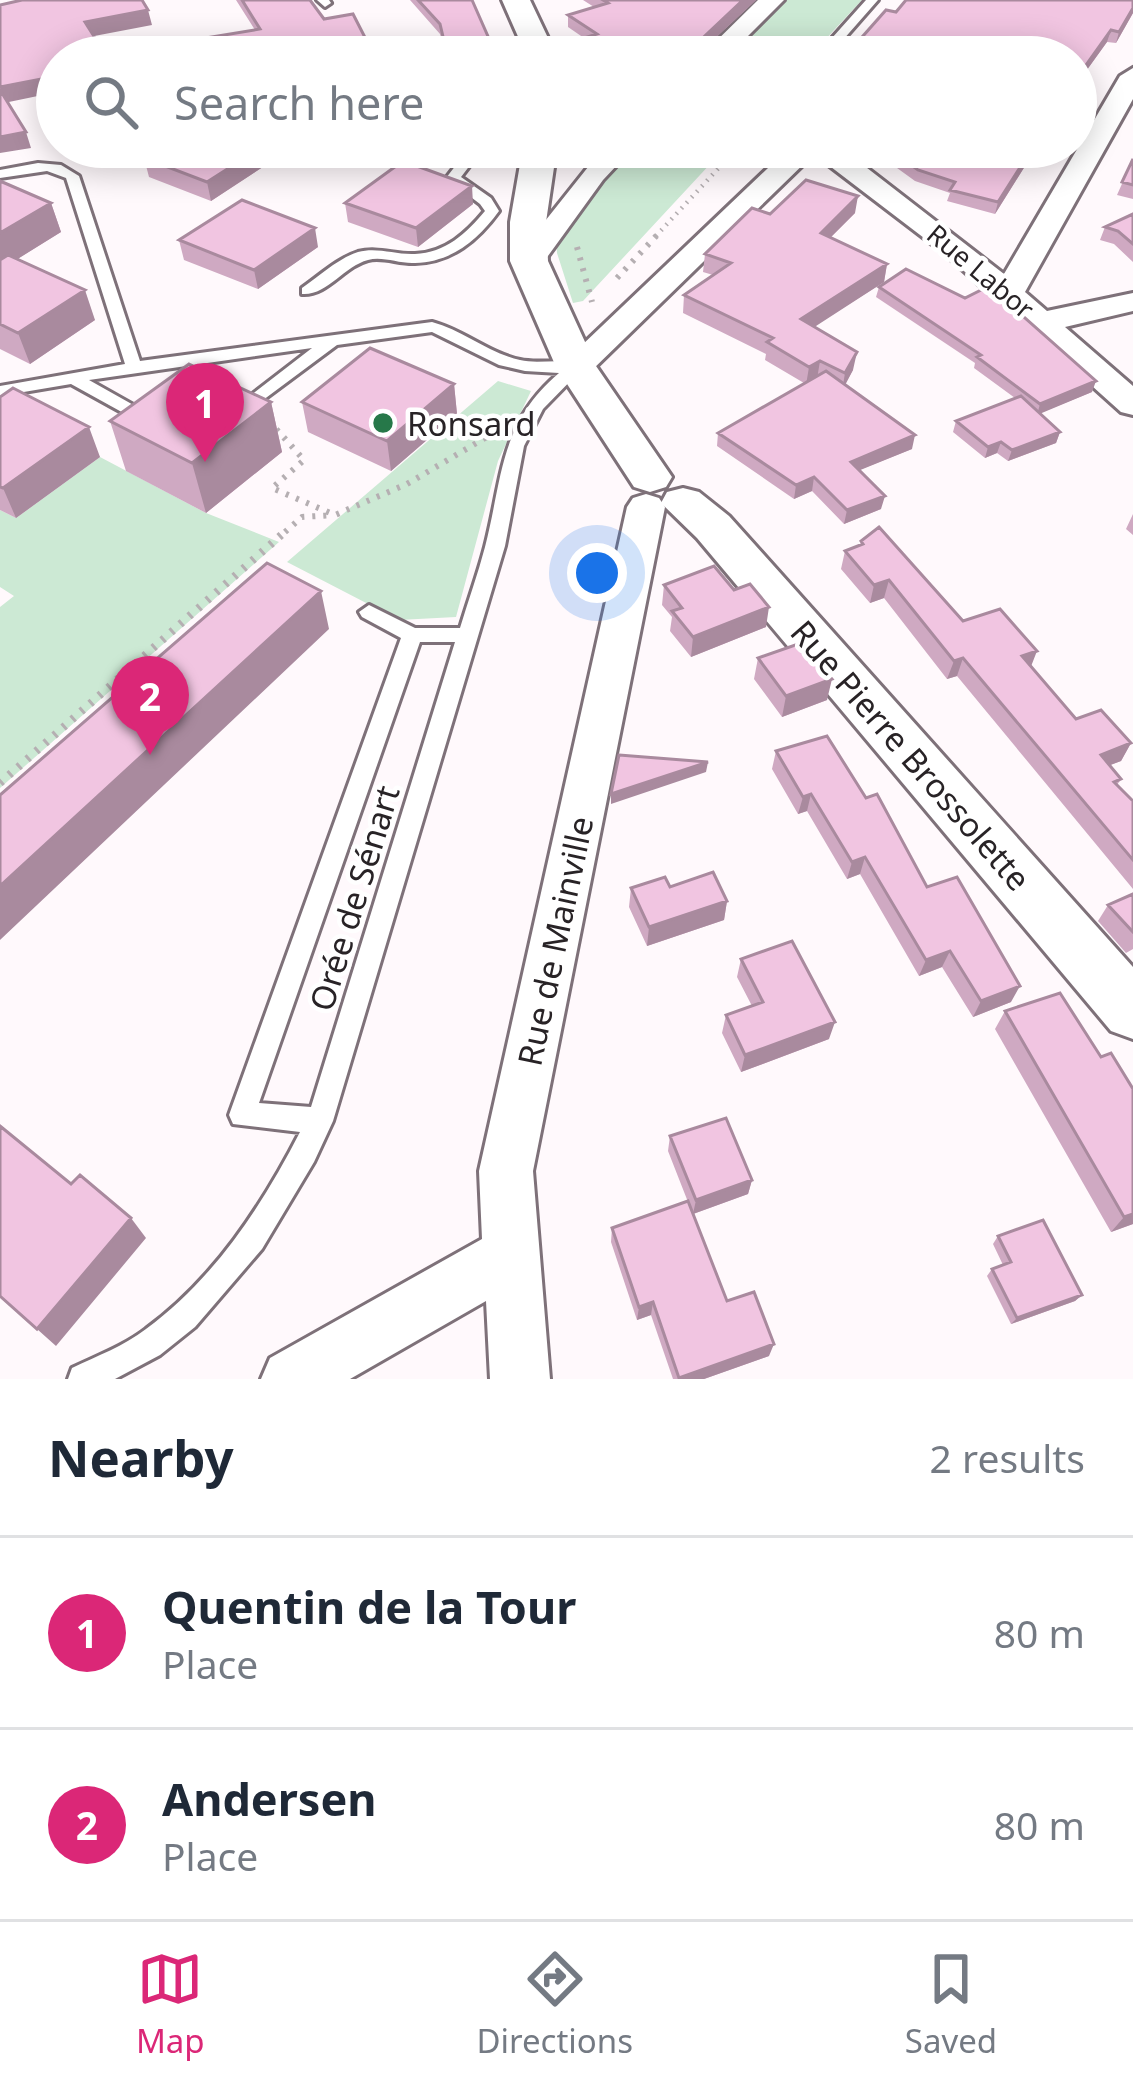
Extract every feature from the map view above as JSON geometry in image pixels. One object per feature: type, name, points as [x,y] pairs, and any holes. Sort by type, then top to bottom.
[{"type":"street","points":[[516,0],[532,36]]},
{"type":"street","points":[[735,36],[772,0]]},
{"type":"street","points":[[1097,139],[1133,76]]},
{"type":"street","points":[[529,261],[528,222],[537,168]]},
{"type":"street","points":[[568,168],[593,174]]},
{"type":"street","points":[[529,261],[599,168]]},
{"type":"street","points":[[576,367],[784,168]]},
{"type":"street","name":"Rue Labor","points":[[855,168],[1009,293],[1133,404]]},
{"type":"street","points":[[1009,293],[1080,168]]},
{"type":"street","name":"Rue Pierre Brossolette","points":[[529,261],[576,367],[660,496],[713,526],[1133,1012]]},
{"type":"street","points":[[1043,322],[1133,302]]},
{"type":"street","name":"Rue de Mainville","points":[[520,1379],[506,1171],[660,496]]},
{"type":"street","points":[[291,1379],[512,1254]]},
{"type":"lane","points":[[839,36],[872,0]]},
{"type":"lane","points":[[0,174],[36,167]]},
{"type":"lane","points":[[63,168],[72,176],[134,367]]},
{"type":"lane","points":[[308,291],[358,257],[431,257],[476,232],[492,211],[486,201],[453,178],[461,168]]},
{"type":"lane","points":[[0,391],[338,336],[432,327],[454,332],[495,357],[528,369],[576,367]]},
{"type":"lane","points":[[243,410],[338,336]]},
{"type":"lane","name":"Orée de Sénart","points":[[83,1379],[156,1340],[223,1277],[279,1205],[320,1121],[494,545],[513,448],[539,395],[576,367]]},
{"type":"lane","points":[[75,380],[150,422]]},
{"type":"lane","points":[[370,612],[412,635],[468,635]]},
{"type":"lane","points":[[320,1121],[242,1115],[412,635]]},
{"type":"path","points":[[554,309],[592,305],[719,168]]},
{"type":"path","points":[[243,410],[273,423],[304,460],[272,488],[335,515]]},
{"type":"path","points":[[0,783],[302,518],[335,515],[407,484],[494,434]]},
{"type":"green space","points":[[787,0],[862,0],[829,36],[750,36]]},
{"type":"green space","points":[[617,168],[706,168],[583,301],[573,303],[557,253],[562,222]]},
{"type":"green space","points":[[498,381],[531,391],[498,461],[456,617],[399,620],[287,562]]},
{"type":"green space","points":[[100,457],[206,513],[279,542],[0,788],[0,607],[14,596],[0,587],[0,510],[16,518]]},
{"type":"building","points":[[22,0],[142,0],[148,10],[85,22],[94,36],[36,36],[36,80],[0,87],[0,5]]},
{"type":"building","points":[[242,0],[310,0],[324,19],[353,14],[364,36],[218,36],[260,29]]},
{"type":"building","points":[[418,0],[472,0],[488,36],[443,36],[440,24]]},
{"type":"building","points":[[603,0],[743,0],[705,36],[591,36],[597,34],[568,15],[608,3]]},
{"type":"building","points":[[906,0],[1133,0],[1119,32],[1111,30],[1097,50],[1097,36],[863,36],[886,10],[896,12]]},
{"type":"building","points":[[0,90],[26,132],[0,137]]},
{"type":"building","points":[[1133,159],[1133,185],[1122,182]]},
{"type":"building","points":[[170,168],[229,168],[207,182]]},
{"type":"building","points":[[393,168],[422,168],[472,186],[416,228],[345,203]]},
{"type":"building","points":[[1020,168],[998,202],[950,190],[955,182],[918,170]]},
{"type":"building","points":[[806,180],[858,196],[821,233],[887,264],[801,319],[857,352],[845,373],[820,361],[809,367],[767,342],[773,338],[684,295],[731,263],[705,254],[752,208],[770,214]]},
{"type":"building","points":[[0,181],[51,203],[0,233]]},
{"type":"building","points":[[242,200],[315,228],[254,270],[179,240]]},
{"type":"building","points":[[1133,214],[1133,244],[1105,227]]},
{"type":"building","points":[[8,255],[85,290],[18,333],[0,324],[0,260]]},
{"type":"building","points":[[906,269],[965,298],[989,286],[1096,381],[1040,404],[977,357],[981,355],[879,287]]},
{"type":"building","points":[[370,348],[454,384],[387,441],[302,402]]},
{"type":"building","points":[[189,364],[271,402],[192,463],[110,421]]},
{"type":"building","points":[[826,371],[915,435],[851,462],[885,496],[847,510],[814,477],[796,485],[718,433]]},
{"type":"building","points":[[13,388],[89,427],[3,488],[0,397]]},
{"type":"building","points":[[1021,396],[1060,432],[1012,450],[1001,442],[988,447],[956,421]]},
{"type":"building","points":[[879,527],[963,621],[1000,609],[1037,651],[1022,656],[1076,719],[1101,710],[1131,743],[1101,755],[1121,779],[1114,782],[1133,801],[1133,860],[963,658],[954,661],[889,580],[874,585],[845,551],[863,544]]},
{"type":"building","points":[[267,563],[321,591],[0,886],[0,795]]},
{"type":"building","points":[[714,566],[734,590],[750,584],[769,607],[693,637],[672,611],[682,608],[664,585]]},
{"type":"building","points":[[801,643],[832,679],[786,696],[758,658]]},
{"type":"building","points":[[827,736],[866,798],[877,794],[927,887],[957,877],[1020,986],[981,1001],[950,951],[926,960],[865,857],[852,862],[811,794],[803,797],[776,751]]},
{"type":"building","points":[[619,755],[708,762],[611,794]]},
{"type":"building","points":[[713,872],[727,901],[649,927],[631,888],[665,877],[670,887]]},
{"type":"building","points":[[1133,894],[1133,932],[1108,905]]},
{"type":"building","points":[[792,941],[835,1022],[745,1055],[726,1015],[763,1002],[741,959]]},
{"type":"building","points":[[1060,993],[1101,1057],[1111,1053],[1133,1089],[1133,1214],[1124,1217],[1005,1011]]},
{"type":"building","points":[[726,1118],[752,1180],[696,1200],[670,1136]]},
{"type":"building","points":[[0,1126],[71,1184],[80,1175],[131,1218],[37,1329],[0,1296]]},
{"type":"building","points":[[688,1201],[727,1301],[754,1292],[774,1344],[679,1378],[653,1302],[639,1307],[612,1228]]},
{"type":"building","points":[[1043,1220],[1082,1295],[1017,1318],[992,1269],[1011,1262],[998,1236]]},
{"type":"place","name":"Ronsard","points":[[383,423]]},
{"type":"place","name":"Quentin de la Tour","points":[[205,462]]},
{"type":"place","name":"Andersen","points":[[150,755]]}]
